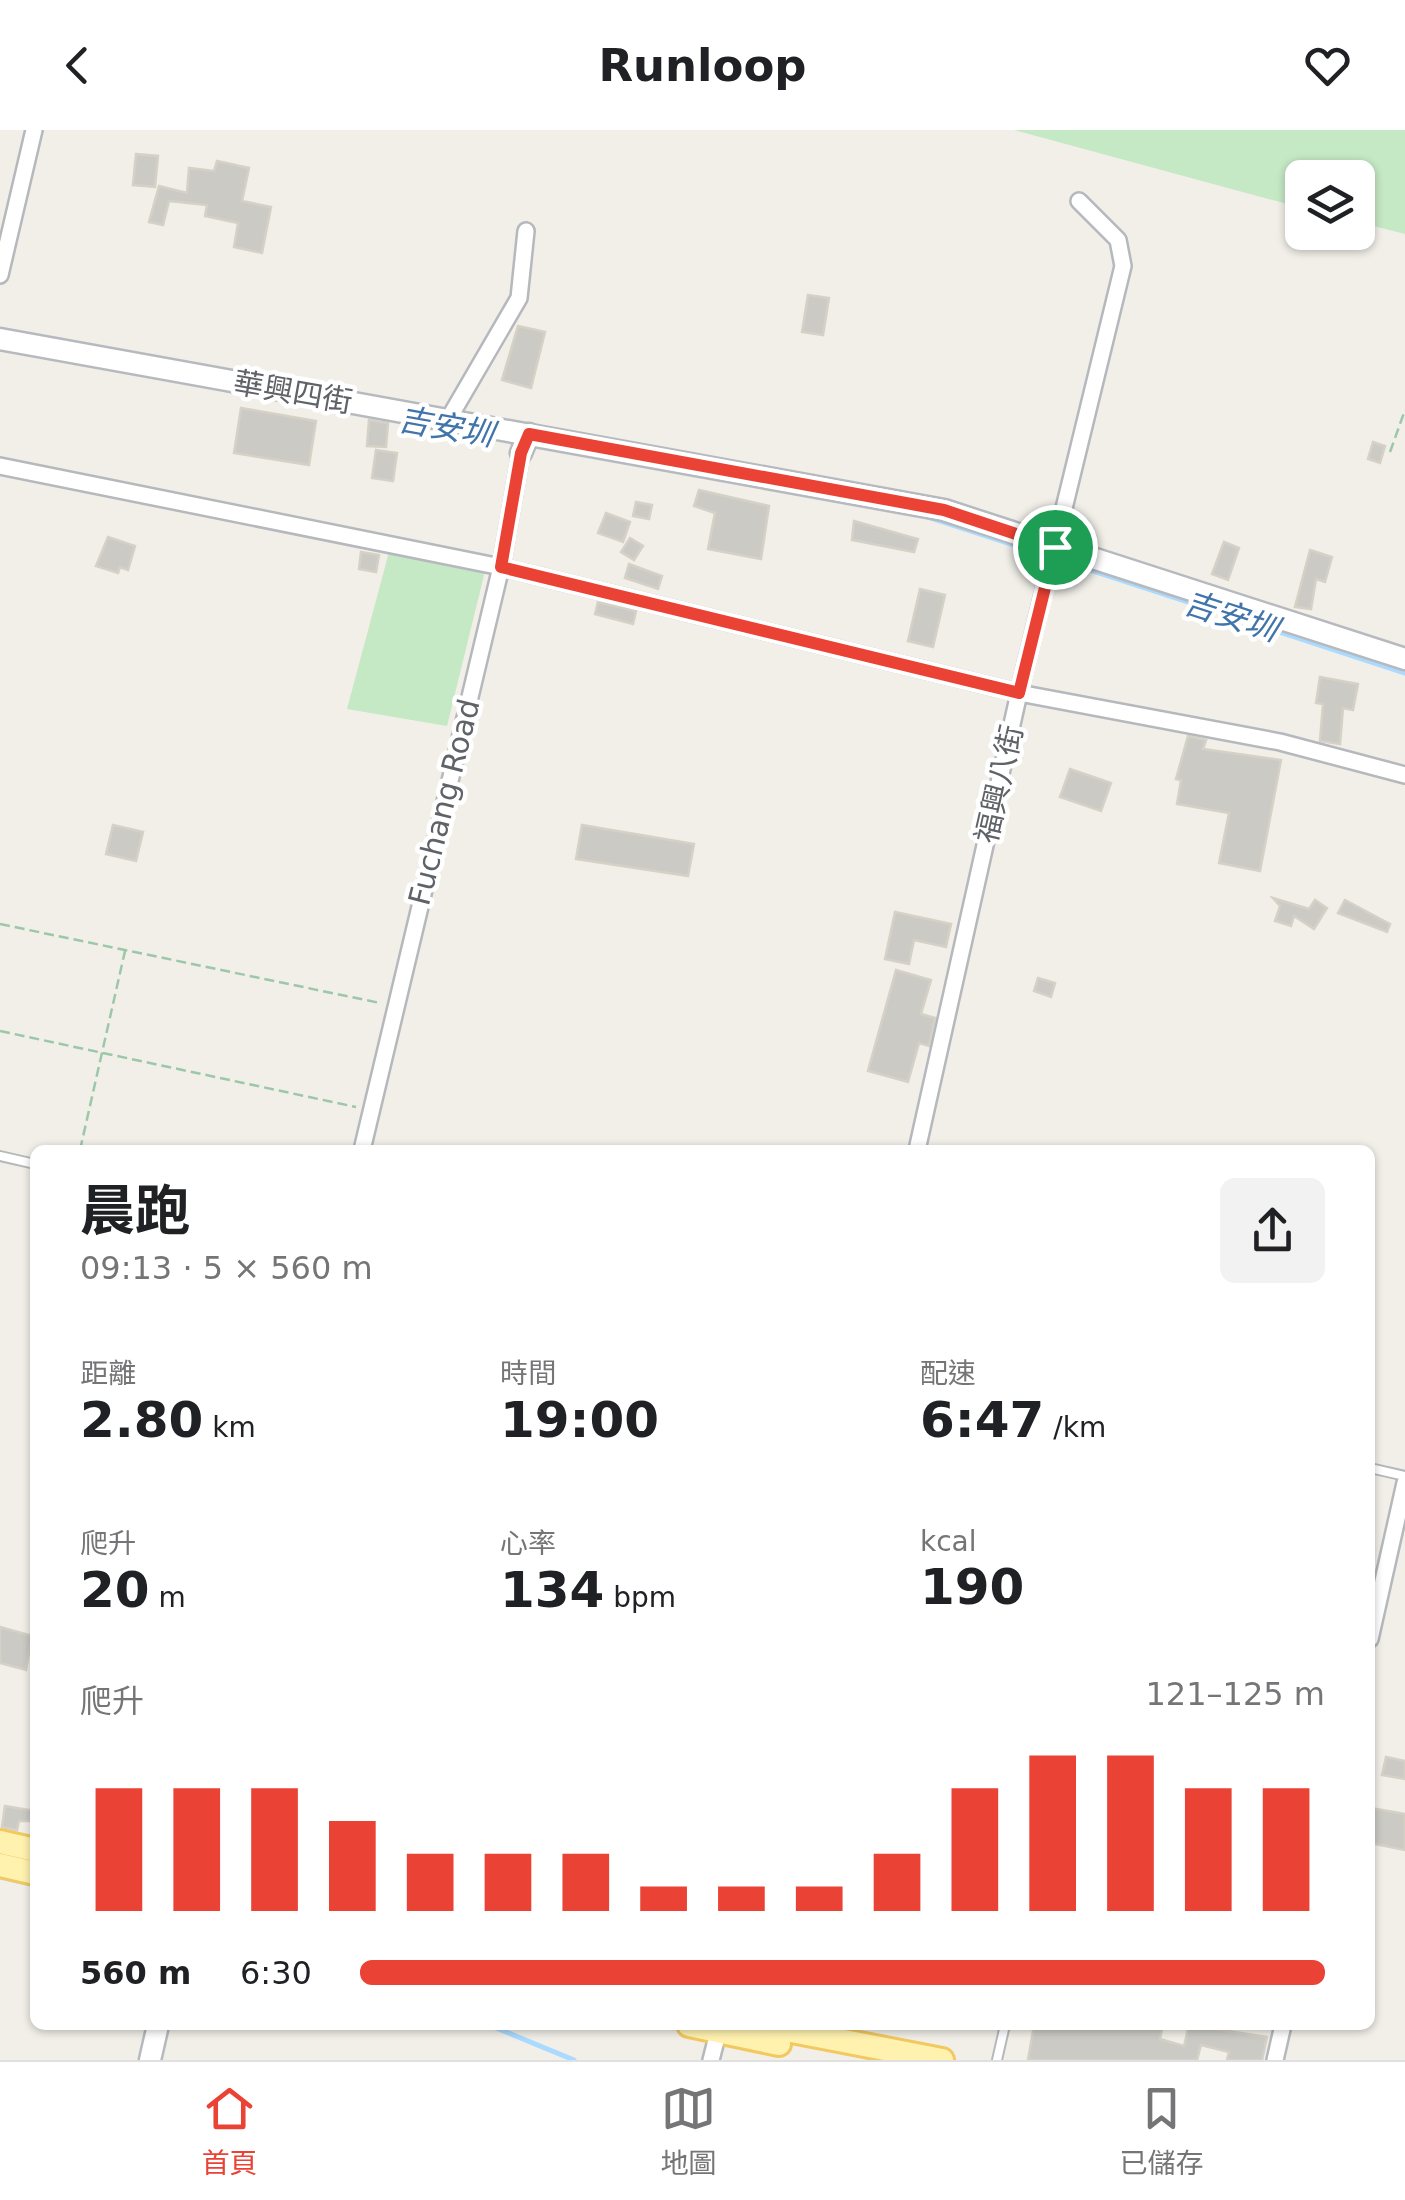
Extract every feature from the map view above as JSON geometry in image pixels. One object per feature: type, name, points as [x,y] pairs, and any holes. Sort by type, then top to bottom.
[{"type":"main road","points":[[0,1842],[30,1849]]},
{"type":"main road","points":[[0,1865],[30,1873]]},
{"type":"main road","points":[[728,2030],[859,2060]]},
{"type":"main road","points":[[787,2030],[942,2060]]},
{"type":"street","points":[[0,275],[34,130]]},
{"type":"street","name":"福興八街","points":[[918,1145],[1019,693],[1123,266],[1118,240],[1079,201]]},
{"type":"street","points":[[448,420],[518,298],[526,231]]},
{"type":"street","name":"華興四街","points":[[0,339],[448,420],[526,442],[944,510],[1053,556],[1405,660]]},
{"type":"street","name":"Fuchang Road","points":[[363,1145],[501,567],[526,442]]},
{"type":"street","points":[[0,466],[501,567],[1019,693],[1280,742],[1405,776]]},
{"type":"street","points":[[1375,1616],[1405,1479]]},
{"type":"street","points":[[150,2060],[157,2030]]},
{"type":"street","points":[[711,2060],[718,2030]]},
{"type":"street","points":[[1276,2060],[1282,2030]]},
{"type":"lane","points":[[0,1156],[30,1163]]},
{"type":"lane","points":[[1375,1470],[1405,1479]]},
{"type":"lane","points":[[996,2060],[1004,2030]]},
{"type":"path","points":[[1390,452],[1405,410]]},
{"type":"path","points":[[0,924],[394,1006]]},
{"type":"path","points":[[81,1145],[125,950]]},
{"type":"path","points":[[0,1031],[371,1110]]},
{"type":"green space","points":[[1014,130],[1405,130],[1405,234],[1375,226],[1375,160],[1285,160],[1285,203]]},
{"type":"green space","points":[[389,552],[485,571],[447,726],[347,709]]},
{"type":"building","points":[[136,154],[158,156],[155,187],[133,185]]},
{"type":"building","points":[[217,161],[249,168],[242,201],[271,207],[262,253],[234,247],[238,223],[205,216],[207,205],[169,201],[163,225],[149,222],[159,186],[187,193],[189,168],[214,171]]},
{"type":"building","points":[[808,295],[829,298],[823,335],[802,332]]},
{"type":"building","points":[[518,326],[545,332],[531,388],[502,380]]},
{"type":"building","points":[[241,408],[316,421],[309,465],[234,453]]},
{"type":"building","points":[[369,420],[388,423],[386,447],[367,446]]},
{"type":"building","points":[[1373,442],[1385,446],[1380,463],[1368,459]]},
{"type":"building","points":[[376,450],[397,453],[393,481],[372,478]]},
{"type":"building","points":[[699,490],[769,506],[761,559],[708,549],[715,513],[694,506]]},
{"type":"building","points":[[636,502],[652,505],[649,519],[633,516]]},
{"type":"building","points":[[606,513],[630,522],[623,542],[598,533]]},
{"type":"building","points":[[854,521],[918,539],[914,552],[852,540]]},
{"type":"building","points":[[108,537],[135,546],[128,570],[120,567],[118,573],[96,566]]},
{"type":"building","points":[[630,538],[643,546],[634,560],[621,552]]},
{"type":"building","points":[[1224,542],[1239,548],[1228,580],[1212,574]]},
{"type":"building","points":[[1310,550],[1332,557],[1325,582],[1316,579],[1311,609],[1295,607]]},
{"type":"building","points":[[361,552],[379,555],[376,572],[359,569]]},
{"type":"building","points":[[629,564],[662,576],[658,589],[625,578]]},
{"type":"building","points":[[920,589],[945,595],[933,647],[908,641]]},
{"type":"building","points":[[598,602],[636,611],[633,624],[595,614]]},
{"type":"building","points":[[1320,677],[1358,684],[1353,710],[1343,708],[1340,744],[1320,741],[1323,704],[1316,703]]},
{"type":"building","points":[[1188,736],[1206,740],[1203,749],[1281,760],[1260,871],[1219,863],[1229,813],[1177,804],[1181,780],[1176,779]]},
{"type":"building","points":[[1070,769],[1111,783],[1101,811],[1060,797]]},
{"type":"building","points":[[113,825],[143,832],[136,861],[106,854]]},
{"type":"building","points":[[582,825],[694,844],[688,876],[576,859]]},
{"type":"building","points":[[1273,898],[1309,909],[1315,900],[1327,908],[1314,929],[1294,916],[1291,926],[1275,921],[1280,906]]},
{"type":"building","points":[[1345,900],[1390,924],[1387,932],[1338,913]]},
{"type":"building","points":[[895,912],[951,924],[946,947],[914,940],[909,964],[885,959]]},
{"type":"building","points":[[896,970],[931,980],[921,1014],[935,1018],[929,1046],[919,1043],[908,1082],[868,1071]]},
{"type":"building","points":[[1038,978],[1055,983],[1051,997],[1034,991]]},
{"type":"building","points":[[0,1627],[30,1635],[26,1670],[0,1663]]},
{"type":"building","points":[[1386,1757],[1405,1761],[1405,1779],[1382,1775]]},
{"type":"building","points":[[5,1806],[30,1810],[30,1821],[19,1821],[17,1830],[2,1827]]},
{"type":"building","points":[[1375,1809],[1405,1814],[1405,1850],[1375,1844]]},
{"type":"building","points":[[1033,2030],[1162,2030],[1160,2039],[1184,2046],[1188,2030],[1267,2037],[1262,2060],[1227,2060],[1229,2052],[1201,2045],[1197,2060],[1028,2060]]},
{"type":"waterway","name":"吉安圳","points":[[922,515],[1405,673]]},
{"type":"waterway","name":"吉安圳","points":[[0,1877],[30,1884]]},
{"type":"waterway","name":"吉安圳","points":[[501,2030],[574,2060]]},
{"type":"route","points":[[529,434],[944,510],[1055,547],[1019,693],[501,567],[521,453],[529,434]]}]
